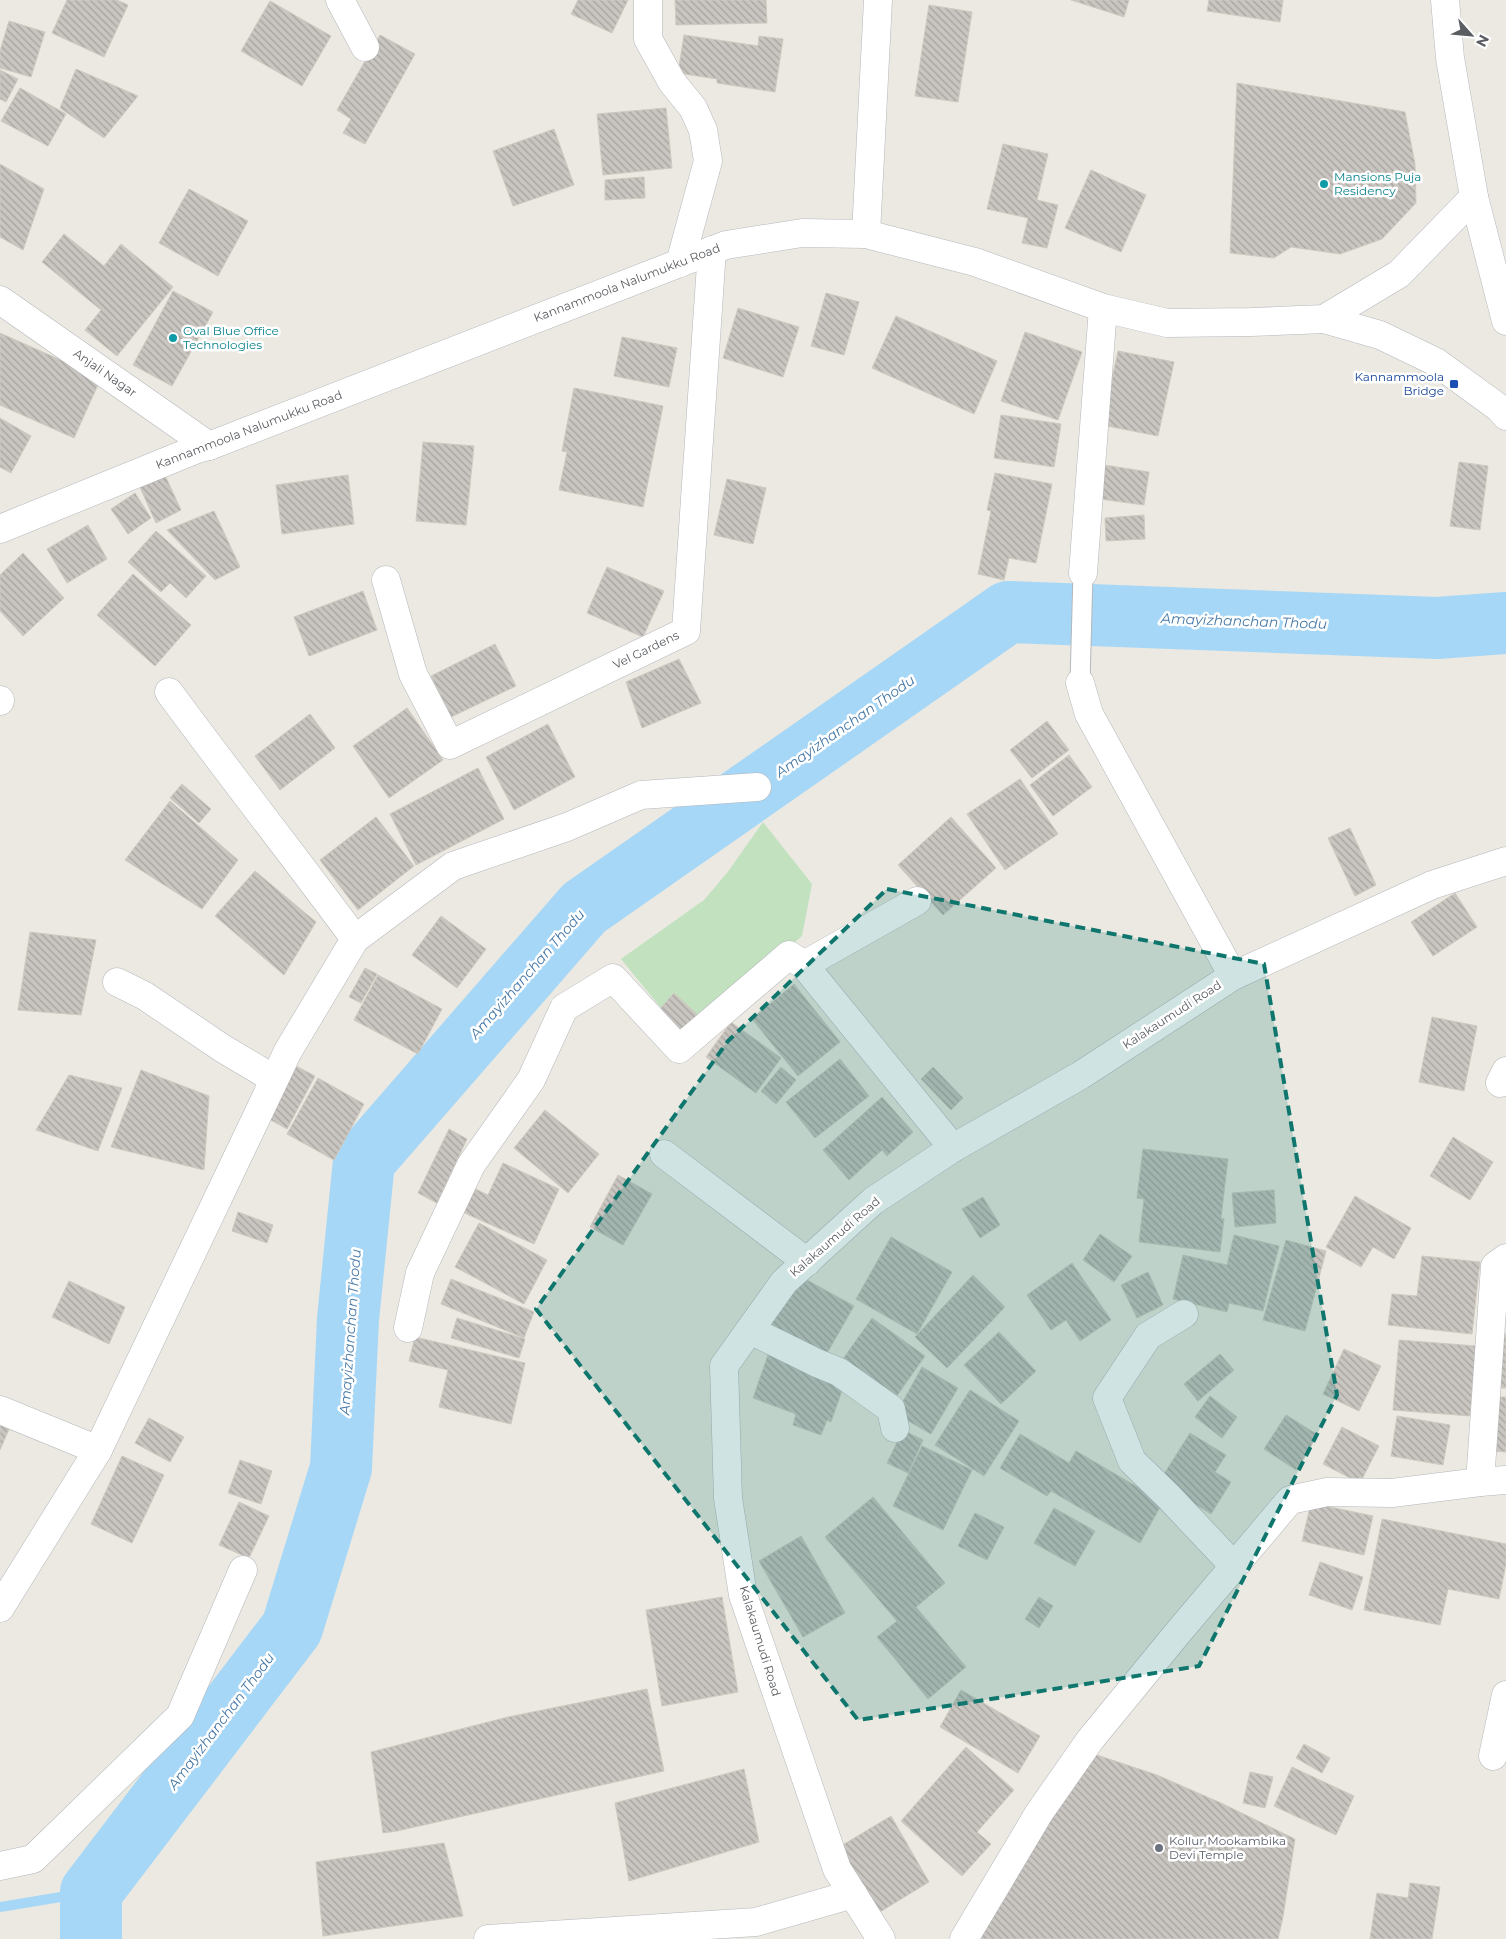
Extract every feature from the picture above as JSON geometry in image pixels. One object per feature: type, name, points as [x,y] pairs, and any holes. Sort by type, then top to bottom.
[{"type":"street","points":[[340,0],[365,47]]},
{"type":"street","points":[[648,0],[648,39],[672,82],[693,108],[703,130],[708,161],[680,262]]},
{"type":"street","points":[[866,234],[878,0]]},
{"type":"street","points":[[1445,0],[1450,58],[1474,197],[1506,321]]},
{"type":"street","name":"Kannammoola Nalumukku Road","points":[[0,529],[197,449],[209,446],[726,245],[802,232],[866,234],[975,262],[1104,308],[1167,323],[1324,319],[1399,274],[1474,197]]},
{"type":"street","name":"Vel Gardens","points":[[386,580],[413,674],[450,746],[686,631],[712,250]]},
{"type":"street","name":"Anjali Nagar","points":[[0,300],[209,446]]},
{"type":"street","points":[[1083,573],[1104,308]]},
{"type":"street","points":[[1324,319],[1380,335],[1436,362],[1499,408],[1506,416]]},
{"type":"street","points":[[1080,683],[1089,714],[1233,976]]},
{"type":"street","points":[[169,692],[232,778],[303,868],[355,940]]},
{"type":"street","points":[[0,1608],[98,1450],[288,1051],[355,940],[454,866],[566,827],[641,795],[757,787]]},
{"type":"street","name":"Kalakaumudi Road","points":[[881,1939],[836,1869],[743,1595],[728,1498],[724,1366],[784,1282],[873,1201],[953,1148],[1081,1075],[1233,976],[1432,885],[1506,861]]},
{"type":"street","points":[[804,965],[917,901]]},
{"type":"street","points":[[408,1328],[420,1273],[471,1165],[531,1080],[564,1008],[613,978],[679,1050],[789,955],[804,965],[953,1148]]},
{"type":"street","points":[[117,982],[145,996],[222,1048],[274,1079]]},
{"type":"street","points":[[664,1154],[806,1262]]},
{"type":"street","points":[[964,1939],[1040,1814],[1090,1740],[1290,1500],[1327,1492],[1392,1493],[1493,1481],[1495,1266],[1506,1258]]},
{"type":"street","points":[[1184,1314],[1148,1336],[1107,1398],[1132,1461],[1234,1566]]},
{"type":"street","points":[[750,1330],[839,1372],[891,1410],[895,1428]]},
{"type":"street","points":[[0,1410],[98,1450]]},
{"type":"street","points":[[0,1866],[34,1859],[180,1716],[243,1570]]},
{"type":"street","points":[[1493,1756],[1506,1695]]},
{"type":"street","points":[[488,1939],[756,1922],[853,1894]]},
{"type":"lane","points":[[1080,683],[1083,573]]},
{"type":"highlighted area","points":[[887,889],[1264,964],[1337,1395],[1199,1666],[858,1720],[536,1309],[728,1041]]},
{"type":"green space","points":[[763,822],[812,884],[802,936],[684,1036],[621,959],[704,900],[727,873]]},
{"type":"building","points":[[67,0],[117,0],[128,5],[104,57],[52,33]]},
{"type":"building","points":[[578,0],[628,0],[612,33],[571,14]]},
{"type":"building","points":[[675,0],[766,0],[767,23],[676,25]]},
{"type":"building","points":[[1071,0],[1129,0],[1124,17]]},
{"type":"building","points":[[1209,0],[1283,0],[1280,22],[1207,11]]},
{"type":"building","points":[[270,1],[331,36],[302,86],[241,51]]},
{"type":"building","points":[[929,5],[972,12],[958,102],[915,96]]},
{"type":"building","points":[[9,21],[45,32],[31,77],[0,68],[0,51]]},
{"type":"building","points":[[380,35],[415,54],[365,144],[343,133],[351,119],[337,110]]},
{"type":"building","points":[[684,35],[758,46],[759,36],[783,39],[775,92],[717,83],[717,79],[678,73]]},
{"type":"building","points":[[76,69],[138,96],[104,138],[60,108]]},
{"type":"building","points":[[0,70],[18,79],[6,102],[0,99]]},
{"type":"building","name":"Mansions Puja Residency","points":[[1237,83],[1405,112],[1415,164],[1416,203],[1382,239],[1340,254],[1291,247],[1274,258],[1230,253]]},
{"type":"building","points":[[20,88],[66,114],[48,146],[1,121]]},
{"type":"building","points":[[666,108],[672,168],[603,175],[597,114]]},
{"type":"building","points":[[554,129],[574,185],[513,206],[493,151]]},
{"type":"building","points":[[1003,144],[1048,154],[1037,200],[1058,205],[1047,248],[1022,243],[1028,218],[987,209]]},
{"type":"building","points":[[0,164],[44,189],[23,250],[0,237]]},
{"type":"building","points":[[1091,170],[1146,195],[1121,252],[1065,228]]},
{"type":"building","points":[[644,177],[645,198],[605,200],[605,180]]},
{"type":"building","points":[[189,189],[248,221],[218,276],[159,243]]},
{"type":"building","points":[[64,234],[104,266],[121,244],[173,287],[117,356],[85,330],[101,310],[42,262]]},
{"type":"building","name":"Oval Blue Office Technologies","points":[[173,291],[213,312],[172,386],[133,365]]},
{"type":"building","points":[[826,293],[859,302],[844,355],[811,346]]},
{"type":"building","points":[[738,308],[799,327],[783,377],[723,358]]},
{"type":"building","points":[[896,316],[997,361],[974,414],[872,368]]},
{"type":"building","points":[[1025,332],[1082,352],[1058,420],[1001,401]]},
{"type":"building","points":[[0,333],[101,378],[74,438],[0,405]]},
{"type":"building","points":[[622,337],[677,348],[669,387],[614,376]]},
{"type":"building","points":[[1118,351],[1174,362],[1158,436],[1102,425]]},
{"type":"building","points":[[574,388],[663,406],[643,507],[559,490],[567,452],[562,451]]},
{"type":"building","points":[[1001,415],[1061,424],[1054,467],[994,458]]},
{"type":"building","points":[[0,418],[31,436],[11,473],[0,467]]},
{"type":"building","points":[[423,442],[474,446],[466,525],[416,521]]},
{"type":"building","points":[[1459,462],[1488,466],[1480,530],[1450,526]]},
{"type":"building","points":[[1104,465],[1149,472],[1144,505],[1100,499]]},
{"type":"building","points":[[164,473],[181,510],[156,523],[139,485]]},
{"type":"building","points":[[995,473],[1052,484],[1036,563],[1009,558],[1004,580],[978,574],[991,511],[987,510]]},
{"type":"building","points":[[348,475],[354,524],[282,534],[276,485]]},
{"type":"building","points":[[727,479],[766,488],[753,544],[714,535]]},
{"type":"building","points":[[135,493],[151,518],[128,534],[111,509]]},
{"type":"building","points":[[214,511],[240,567],[215,580],[167,530]]},
{"type":"building","points":[[1144,515],[1145,539],[1106,541],[1105,518]]},
{"type":"building","points":[[88,525],[107,559],[67,583],[47,549]]},
{"type":"building","points":[[156,531],[206,576],[186,598],[170,583],[161,592],[128,562]]},
{"type":"building","points":[[23,553],[64,598],[23,636],[0,611],[0,575]]},
{"type":"building","points":[[607,567],[664,591],[643,637],[587,613]]},
{"type":"building","points":[[133,574],[191,625],[155,666],[97,615]]},
{"type":"building","points":[[363,591],[377,630],[309,656],[294,617]]},
{"type":"building","points":[[495,644],[516,686],[451,717],[431,676]]},
{"type":"building","points":[[679,659],[701,703],[642,728],[626,682]]},
{"type":"building","points":[[407,708],[443,760],[389,798],[353,746]]},
{"type":"building","points":[[310,714],[335,748],[280,790],[255,756]]},
{"type":"building","points":[[1047,721],[1069,750],[1032,778],[1010,750]]},
{"type":"building","points":[[548,724],[575,777],[514,810],[486,757]]},
{"type":"building","points":[[1069,755],[1092,787],[1053,816],[1030,785]]},
{"type":"building","points":[[478,768],[504,819],[416,865],[390,814]]},
{"type":"building","points":[[1020,779],[1058,834],[1005,870],[967,814]]},
{"type":"building","points":[[182,784],[211,809],[199,823],[170,798]]},
{"type":"building","points":[[170,801],[238,860],[202,909],[125,860]]},
{"type":"building","points":[[376,817],[414,866],[358,910],[320,860]]},
{"type":"building","points":[[951,817],[996,868],[943,915],[898,865]]},
{"type":"building","points":[[1350,828],[1376,885],[1355,896],[1328,838]]},
{"type":"building","points":[[255,871],[316,922],[284,975],[215,916]]},
{"type":"building","points":[[1455,893],[1477,927],[1433,956],[1411,922]]},
{"type":"building","points":[[441,916],[486,949],[457,988],[412,955]]},
{"type":"building","points":[[30,932],[96,940],[81,1015],[18,1010]]},
{"type":"building","points":[[365,968],[377,974],[361,1003],[349,997]]},
{"type":"building","points":[[378,975],[442,1009],[418,1054],[354,1020]]},
{"type":"building","points":[[794,984],[840,1042],[798,1076],[752,1019]]},
{"type":"building","points":[[674,993],[702,1019],[686,1036],[659,1010]]},
{"type":"building","points":[[1432,1017],[1477,1026],[1464,1091],[1419,1082]]},
{"type":"building","points":[[731,1022],[781,1058],[756,1093],[706,1057]]},
{"type":"building","points":[[840,1059],[869,1096],[815,1138],[786,1102]]},
{"type":"building","points":[[296,1066],[315,1076],[287,1129],[269,1119]]},
{"type":"building","points":[[781,1067],[796,1080],[776,1104],[761,1091]]},
{"type":"building","points":[[933,1067],[963,1098],[951,1110],[921,1079]]},
{"type":"building","points":[[141,1070],[209,1096],[204,1170],[111,1147]]},
{"type":"building","points":[[69,1075],[122,1088],[98,1151],[36,1130]]},
{"type":"building","points":[[318,1078],[364,1104],[334,1160],[287,1134]]},
{"type":"building","points":[[882,1097],[913,1132],[887,1156],[882,1150],[849,1180],[823,1150]]},
{"type":"building","points":[[545,1110],[599,1154],[568,1193],[514,1148]]},
{"type":"building","points":[[449,1129],[467,1139],[437,1203],[418,1193]]},
{"type":"building","points":[[1453,1137],[1493,1162],[1470,1200],[1430,1176]]},
{"type":"building","points":[[1143,1149],[1228,1159],[1221,1218],[1224,1219],[1220,1252],[1139,1242],[1144,1199],[1137,1198]]},
{"type":"building","points":[[503,1163],[559,1189],[534,1244],[460,1211],[471,1187],[488,1195]]},
{"type":"building","points":[[618,1175],[652,1194],[623,1245],[590,1227]]},
{"type":"building","points":[[1274,1190],[1276,1223],[1235,1227],[1232,1193]]},
{"type":"building","points":[[1355,1196],[1411,1228],[1394,1259],[1373,1247],[1361,1267],[1326,1247]]},
{"type":"building","points":[[983,1197],[1000,1225],[980,1238],[962,1209]]},
{"type":"building","points":[[238,1212],[273,1225],[267,1243],[232,1231]]},
{"type":"building","points":[[479,1223],[547,1260],[524,1304],[455,1267]]},
{"type":"building","points":[[1100,1234],[1132,1256],[1114,1282],[1083,1260]]},
{"type":"building","points":[[1234,1235],[1279,1246],[1263,1311],[1229,1303],[1227,1312],[1173,1299],[1183,1255],[1227,1265]]},
{"type":"building","points":[[891,1237],[952,1272],[917,1334],[856,1299]]},
{"type":"building","points":[[1286,1240],[1326,1251],[1305,1331],[1263,1320]]},
{"type":"building","points":[[1422,1256],[1480,1262],[1472,1334],[1388,1325],[1392,1294],[1417,1296]]},
{"type":"building","points":[[1072,1263],[1111,1320],[1080,1341],[1066,1320],[1051,1330],[1027,1295]]},
{"type":"building","points":[[1148,1272],[1163,1305],[1137,1318],[1121,1285]]},
{"type":"building","points":[[798,1275],[854,1306],[822,1362],[767,1331]]},
{"type":"building","points":[[973,1275],[1005,1307],[947,1368],[915,1337]]},
{"type":"building","points":[[451,1279],[534,1312],[524,1338],[441,1304]]},
{"type":"building","points":[[69,1281],[125,1307],[109,1344],[52,1317]]},
{"type":"building","points":[[457,1318],[525,1339],[519,1358],[451,1338]]},
{"type":"building","points":[[872,1318],[925,1356],[896,1397],[843,1359]]},
{"type":"building","points":[[999,1332],[1036,1371],[1001,1404],[964,1365]]},
{"type":"building","points":[[1498,1334],[1506,1334],[1506,1388],[1497,1388]]},
{"type":"building","points":[[415,1337],[525,1363],[511,1424],[439,1407],[448,1370],[409,1361]]},
{"type":"building","points":[[1399,1340],[1476,1346],[1470,1416],[1393,1410]]},
{"type":"building","points":[[1344,1349],[1381,1366],[1359,1411],[1323,1394]]},
{"type":"building","points":[[769,1352],[846,1379],[831,1422],[827,1420],[821,1435],[793,1425],[796,1414],[753,1398]]},
{"type":"building","points":[[1220,1354],[1234,1370],[1198,1401],[1184,1384]]},
{"type":"building","points":[[922,1367],[958,1388],[931,1434],[896,1414]]},
{"type":"building","points":[[970,1390],[1019,1421],[984,1476],[935,1445]]},
{"type":"building","points":[[1210,1396],[1237,1417],[1222,1438],[1195,1417]]},
{"type":"building","points":[[1498,1397],[1506,1397],[1506,1452],[1493,1451]]},
{"type":"building","points":[[1286,1415],[1318,1435],[1296,1470],[1264,1449]]},
{"type":"building","points":[[1397,1416],[1450,1425],[1443,1465],[1391,1456]]},
{"type":"building","points":[[149,1418],[184,1437],[170,1462],[135,1443]]},
{"type":"building","points":[[0,1422],[10,1427],[0,1450]]},
{"type":"building","points":[[1342,1427],[1379,1446],[1360,1483],[1323,1464]]},
{"type":"building","points":[[903,1430],[923,1440],[908,1473],[887,1463]]},
{"type":"building","points":[[1190,1433],[1226,1455],[1215,1472],[1231,1482],[1211,1514],[1159,1482]]},
{"type":"building","points":[[1020,1434],[1069,1463],[1076,1451],[1163,1502],[1140,1543],[1051,1491],[1047,1496],[1000,1468]]},
{"type":"building","points":[[922,1446],[972,1470],[943,1530],[893,1506]]},
{"type":"building","points":[[122,1456],[164,1475],[132,1543],[91,1524]]},
{"type":"building","points":[[240,1460],[272,1471],[261,1504],[228,1493]]},
{"type":"building","points":[[873,1497],[945,1583],[916,1607],[966,1667],[928,1699],[877,1637],[897,1621],[825,1537]]},
{"type":"building","points":[[239,1502],[269,1516],[249,1558],[219,1545]]},
{"type":"building","points":[[1311,1503],[1373,1516],[1364,1555],[1302,1541]]},
{"type":"building","points":[[1054,1508],[1095,1531],[1075,1566],[1034,1543]]},
{"type":"building","points":[[975,1513],[1004,1527],[987,1560],[958,1546]]},
{"type":"building","points":[[1382,1519],[1506,1544],[1506,1564],[1499,1599],[1448,1589],[1440,1625],[1364,1610]]},
{"type":"building","points":[[801,1536],[845,1613],[803,1637],[759,1561]]},
{"type":"building","points":[[1320,1562],[1363,1577],[1352,1610],[1309,1595]]},
{"type":"building","points":[[722,1597],[738,1692],[662,1706],[646,1610]]},
{"type":"building","points":[[1039,1597],[1053,1606],[1039,1628],[1025,1619]]},
{"type":"building","points":[[647,1689],[664,1771],[383,1833],[371,1752],[508,1717]]},
{"type":"building","points":[[961,1690],[1040,1736],[1018,1773],[940,1727]]},
{"type":"building","points":[[1304,1744],[1330,1758],[1322,1773],[1296,1758]]},
{"type":"building","points":[[966,1747],[1014,1790],[977,1832],[991,1844],[962,1876],[901,1821]]},
{"type":"building","name":"Kollur Mookambika Devi Temple","points":[[1094,1754],[1157,1775],[1221,1803],[1295,1839],[1278,1939],[979,1939],[1017,1857]]},
{"type":"building","points":[[1292,1767],[1354,1796],[1336,1835],[1274,1806]]},
{"type":"building","points":[[744,1769],[759,1842],[629,1881],[615,1803]]},
{"type":"building","points":[[1250,1772],[1273,1777],[1265,1808],[1243,1803]]},
{"type":"building","points":[[891,1816],[929,1882],[875,1915],[836,1849]]},
{"type":"building","points":[[444,1843],[463,1916],[323,1936],[316,1862]]},
{"type":"building","points":[[1410,1883],[1440,1887],[1432,1939],[1370,1939],[1377,1893],[1408,1898]]},
{"type":"waterway","name":"Amayizhanchan Thodu","points":[[91,1939],[91,1892],[292,1628],[341,1468],[348,1319],[364,1161],[584,908],[1008,612],[1437,628],[1506,623]]},
{"type":"waterway","points":[[0,1907],[91,1892]]},
{"type":"place","name":"Mansions Puja Residency","points":[[1324,184]]},
{"type":"place","name":"Oval Blue Office Technologies","points":[[173,338]]},
{"type":"place","name":"Kannammoola Bridge","points":[[1454,384]]},
{"type":"place","name":"Kollur Mookambika Devi Temple","points":[[1159,1848]]}]
